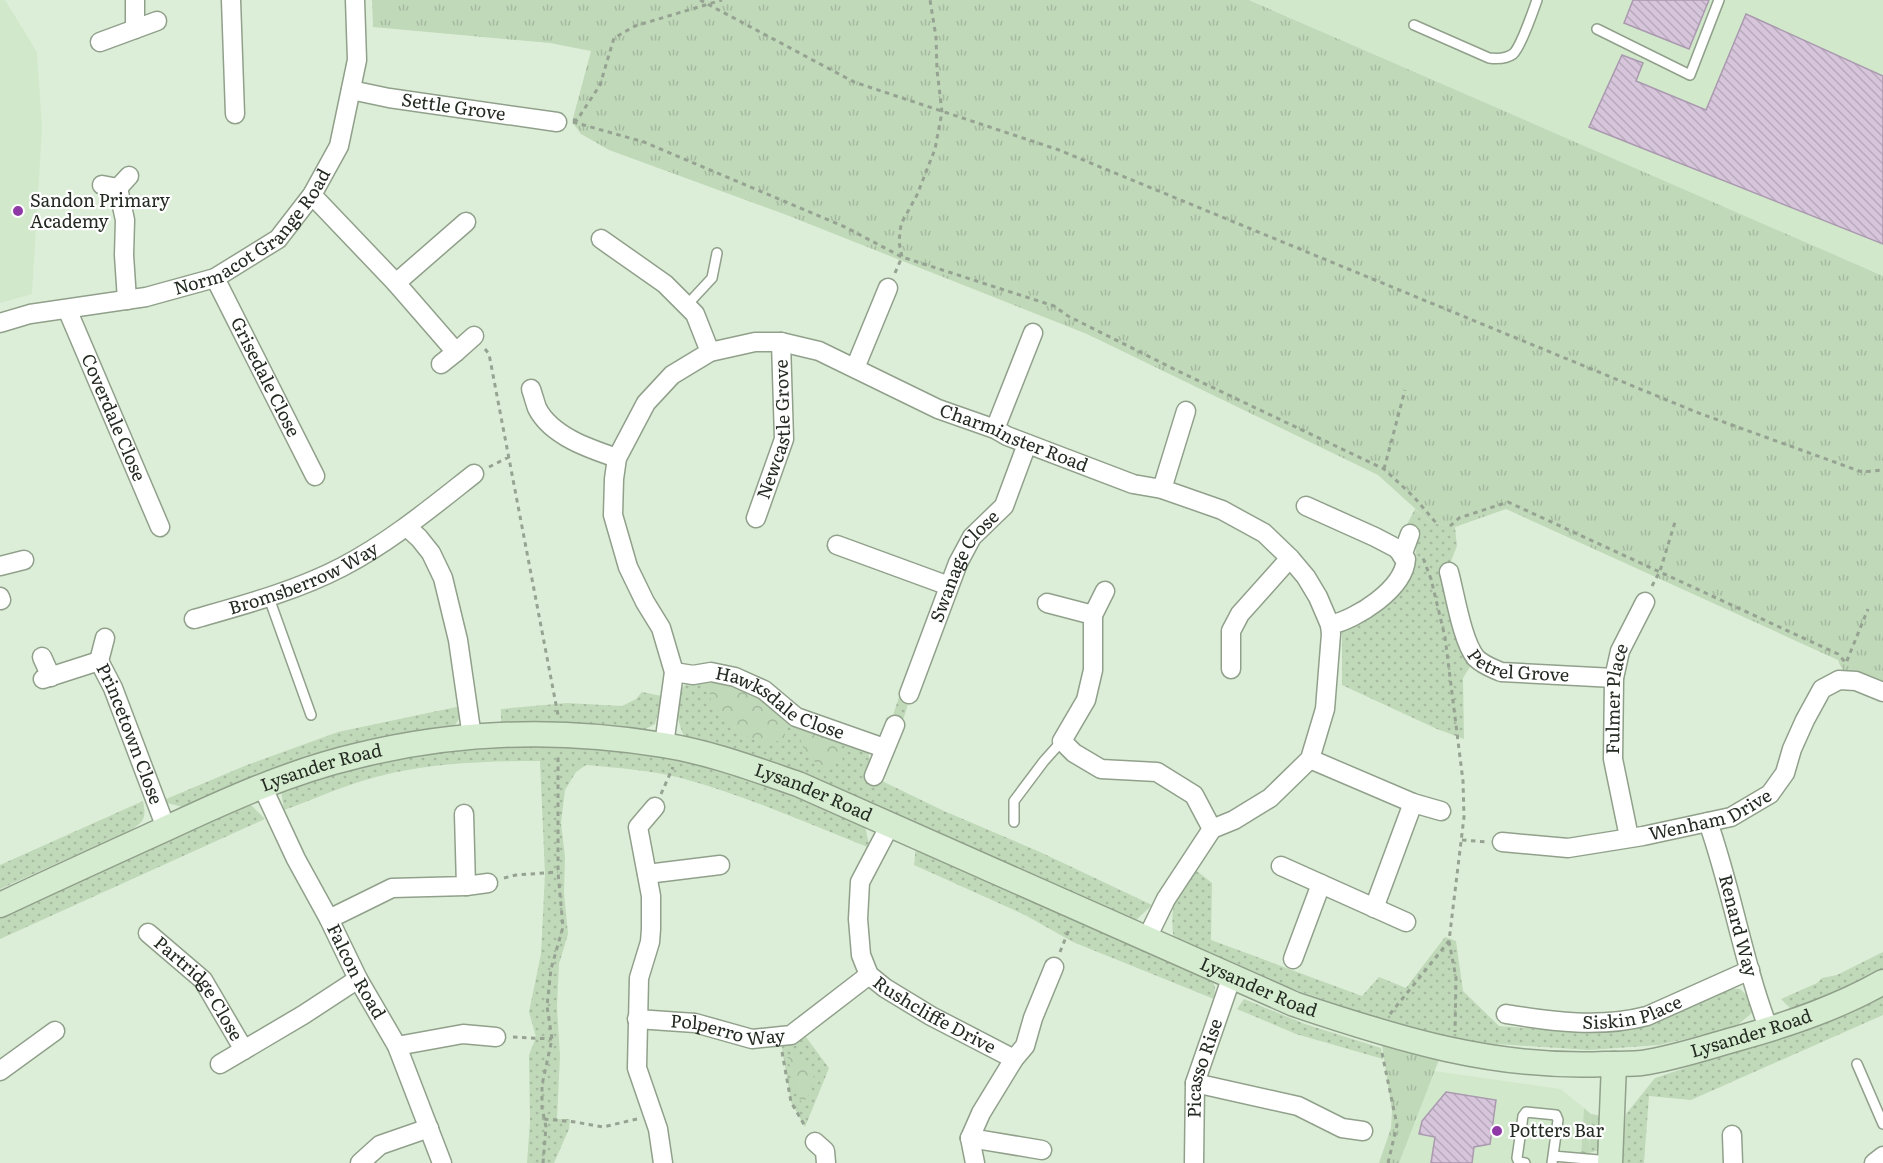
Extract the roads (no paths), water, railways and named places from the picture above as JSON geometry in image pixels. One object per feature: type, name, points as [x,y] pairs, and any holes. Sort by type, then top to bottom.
[{"type":"street","points":[[135,0],[135,29]]},
{"type":"street","points":[[231,0],[235,114]]},
{"type":"street","name":"Normacot Grange Road","points":[[0,323],[30,314],[128,300],[215,278],[278,239],[312,195],[339,146],[357,60],[356,0]]},
{"type":"street","points":[[100,42],[157,21]]},
{"type":"street","name":"Settle Grove","points":[[351,90],[388,98],[564,122]]},
{"type":"street","points":[[117,183],[125,220],[123,255],[128,300]]},
{"type":"street","points":[[312,195],[396,283],[456,352]]},
{"type":"street","points":[[396,283],[466,222]]},
{"type":"street","points":[[602,239],[665,284],[695,314],[710,352]]},
{"type":"street","name":"Grisedale Close","points":[[215,278],[315,476]]},
{"type":"street","points":[[855,368],[888,288]]},
{"type":"street","name":"Coverdale Close","points":[[67,309],[160,527]]},
{"type":"street","points":[[995,429],[1033,333]]},
{"type":"street","points":[[441,364],[474,336]]},
{"type":"street","name":"Charminster Road","points":[[671,746],[674,672],[661,628],[628,567],[620,541],[614,515],[614,479],[617,458],[646,403],[672,375],[710,352],[755,342],[781,342],[819,351],[938,409],[995,429],[1027,444],[1134,484],[1162,489],[1222,510],[1264,533],[1290,558],[1318,597],[1330,625],[1325,709],[1310,759],[1270,798],[1234,820],[1212,829]]},
{"type":"street","name":"Newcastle Grove","points":[[756,518],[784,439],[781,342]]},
{"type":"street","points":[[531,389],[538,409],[551,424],[578,445],[617,458]]},
{"type":"street","points":[[1162,489],[1186,411]]},
{"type":"street","name":"Swanage Close","points":[[909,694],[958,563],[972,537],[1004,506],[1027,444]]},
{"type":"street","name":"Bromsberrow Way","points":[[194,619],[269,598],[341,567],[406,527],[474,474]]},
{"type":"street","points":[[1305,506],[1396,548],[1406,559],[1405,569],[1400,579],[1383,596],[1345,622],[1330,625]]},
{"type":"street","points":[[406,527],[431,553],[443,578],[458,640],[472,737]]},
{"type":"street","points":[[1402,556],[1410,534]]},
{"type":"street","points":[[837,546],[949,586]]},
{"type":"street","points":[[1231,669],[1231,631],[1240,614],[1290,558]]},
{"type":"street","points":[[0,566],[24,560]]},
{"type":"street","name":"Petrel Grove","points":[[1449,572],[1468,645],[1477,659],[1488,667],[1501,672],[1614,678]]},
{"type":"street","points":[[1105,591],[1093,615],[1093,670],[1086,700],[1062,741],[1074,753],[1101,769],[1157,772],[1194,795],[1212,829],[1166,899],[1147,938]]},
{"type":"street","name":"Fulmer Place","points":[[1629,837],[1613,759],[1614,678],[1620,651],[1645,602]]},
{"type":"street","points":[[1047,603],[1093,615]]},
{"type":"street","points":[[99,661],[105,638]]},
{"type":"street","name":"Princetown Close","points":[[42,657],[47,678],[99,661],[113,688],[166,828]]},
{"type":"street","name":"Hawksdale Close","points":[[674,672],[693,675],[711,672],[735,677],[764,690],[796,717],[884,748]]},
{"type":"street","name":"Wenham Drive","points":[[1502,842],[1568,848],[1643,836],[1731,817],[1770,794],[1785,773],[1792,749],[1822,689],[1839,680],[1856,681],[1883,692]]},
{"type":"street","points":[[874,776],[895,725]]},
{"type":"street","name":"Lysander Road","points":[[0,905],[262,786],[316,768],[381,750],[472,737],[558,734],[671,746],[798,784],[1294,1004],[1379,1032],[1452,1052],[1529,1064],[1572,1066],[1642,1063],[1706,1048],[1821,1013],[1883,982]]},
{"type":"street","points":[[1310,759],[1413,802],[1441,811]]},
{"type":"street","name":"Falcon Road","points":[[262,786],[296,859],[358,979],[397,1046],[442,1163]]},
{"type":"street","points":[[1374,908],[1413,802]]},
{"type":"street","points":[[655,807],[638,827],[651,896],[651,929],[650,942],[639,978],[637,1068],[658,1129],[663,1163]]},
{"type":"street","points":[[464,814],[466,886]]},
{"type":"street","name":"Renard Way","points":[[1708,822],[1719,852],[1750,970],[1769,1030]]},
{"type":"street","name":"Rushcliffe Drive","points":[[890,825],[860,882],[858,919],[861,956],[869,975],[885,988],[931,1016],[1014,1059]]},
{"type":"street","points":[[647,874],[720,866]]},
{"type":"street","points":[[1281,866],[1406,922]]},
{"type":"street","points":[[329,919],[392,888],[466,886],[488,883]]},
{"type":"street","points":[[1293,959],[1321,884]]},
{"type":"street","name":"Partridge Close","points":[[148,933],[203,980],[243,1050]]},
{"type":"street","points":[[975,1163],[970,1138],[981,1113],[1014,1059],[1025,1046],[1033,1018],[1054,967]]},
{"type":"street","name":"Siskin Place","points":[[1506,1014],[1546,1021],[1632,1020],[1647,1016],[1750,970]]},
{"type":"street","name":"Polperro Way","points":[[638,1015],[695,1023],[752,1039],[791,1035],[869,975]]},
{"type":"street","name":"Picasso Rise","points":[[1194,1163],[1195,1083],[1232,976]]},
{"type":"street","name":"Partridge Close","points":[[220,1064],[303,1015],[358,979]]},
{"type":"street","points":[[0,1071],[55,1031]]},
{"type":"street","points":[[397,1046],[462,1034],[496,1036]]},
{"type":"street","points":[[1610,1162],[1614,1064]]},
{"type":"street","points":[[1195,1083],[1298,1106],[1342,1128],[1363,1131]]},
{"type":"street","points":[[360,1163],[380,1145],[429,1128]]},
{"type":"street","points":[[1732,1135],[1733,1163]]},
{"type":"street","points":[[970,1138],[1042,1150]]},
{"type":"street","points":[[815,1142],[825,1151],[826,1163]]},
{"type":"street","points":[[1874,1163],[1883,1156]]},
{"type":"lane","points":[[1414,25],[1489,58],[1499,59],[1512,54],[1517,47],[1538,0]]},
{"type":"lane","points":[[1597,29],[1689,75],[1719,0]]},
{"type":"lane","points":[[686,306],[712,278],[717,253]]},
{"type":"lane","points":[[269,598],[311,716]]},
{"type":"lane","points":[[1014,822],[1014,801],[1062,741]]},
{"type":"lane","points":[[1857,1064],[1883,1124]]},
{"type":"lane","points":[[1525,1163],[1519,1162],[1517,1158],[1523,1116],[1526,1112],[1556,1115],[1558,1120],[1553,1159],[1610,1162]]},
{"type":"place","name":"Sandon Primary Academy","points":[[18,211]]},
{"type":"place","name":"Potters Bar","points":[[1497,1131]]}]
